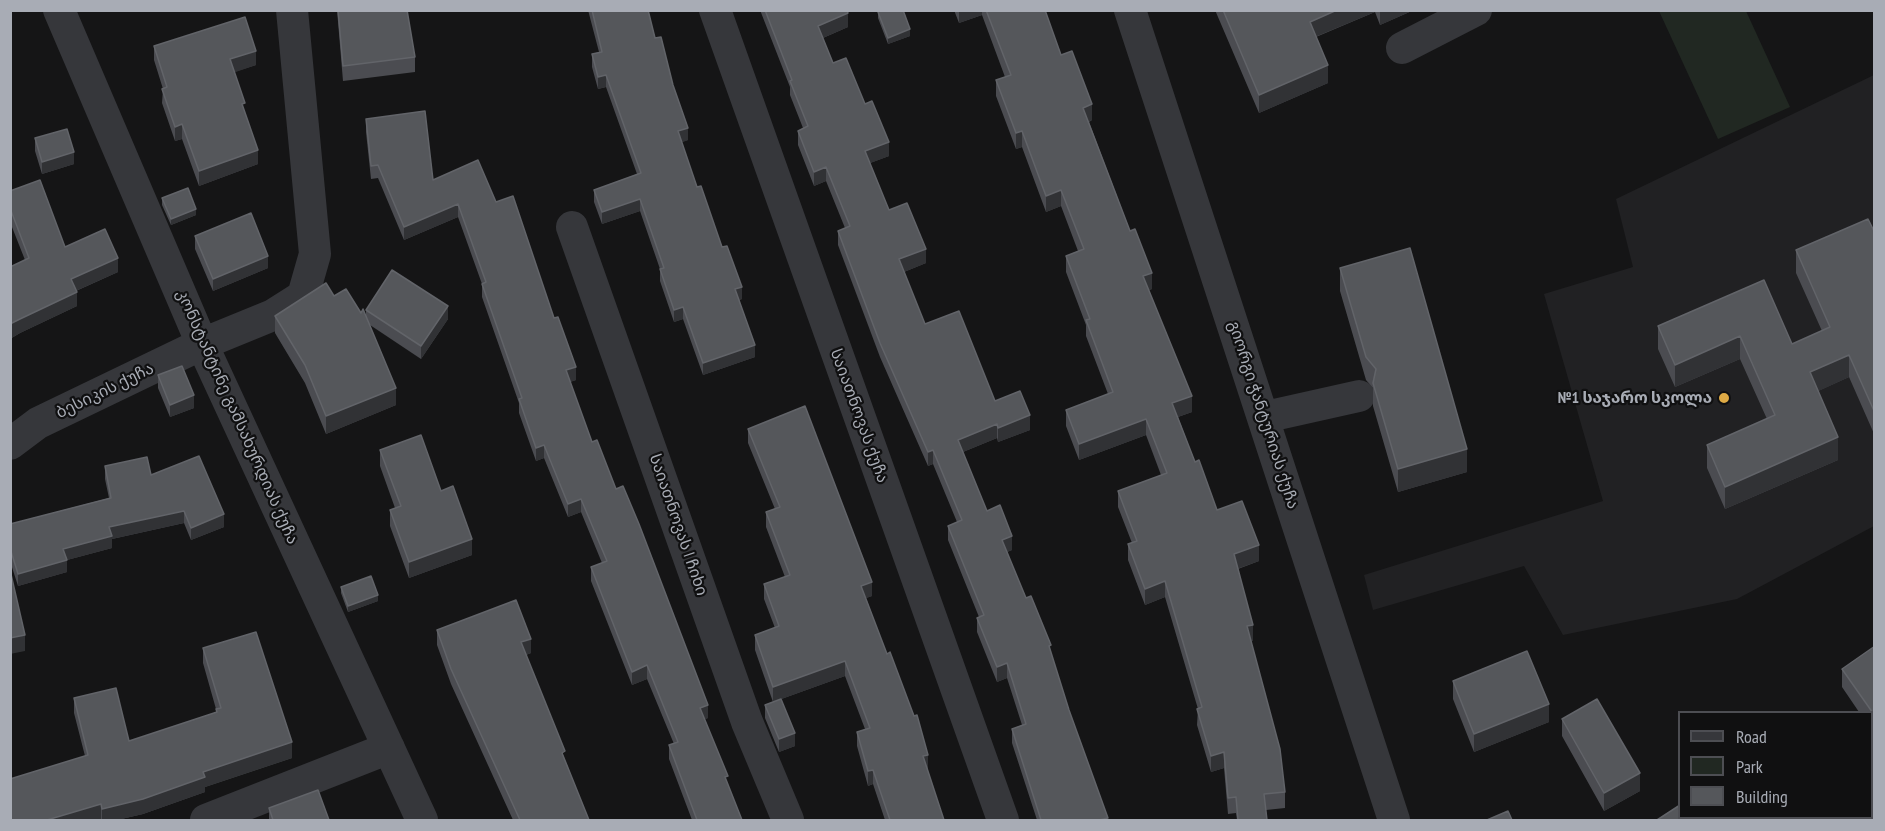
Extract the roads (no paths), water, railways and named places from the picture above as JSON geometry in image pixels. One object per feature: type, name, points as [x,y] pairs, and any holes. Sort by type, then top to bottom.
[{"type":"street","name":"კონსტანტინე გამსახურდიას ქუჩა","points":[[59,10],[202,344],[422,820]]},
{"type":"street","name":"ბესიკის ქუჩა","points":[[10,444],[38,423],[202,344],[273,315],[303,296],[315,254],[292,10]]},
{"type":"street","name":"საიათნოვას ქუჩა","points":[[715,10],[1003,820]]},
{"type":"street","name":"გიორგი ჭანტურიას ქუჩა","points":[[1130,10],[1265,417],[1322,605],[1394,820]]},
{"type":"street","points":[[1402,48],[1476,10]]},
{"type":"street","name":"საიათნოვას I ჩიხი","points":[[573,227],[747,722],[788,820]]},
{"type":"street","points":[[1265,417],[1359,396]]},
{"type":"street","points":[[206,820],[389,748]]},
{"type":"place","name":"№1 საჯარო სკოლა","points":[[1724,398]]}]
